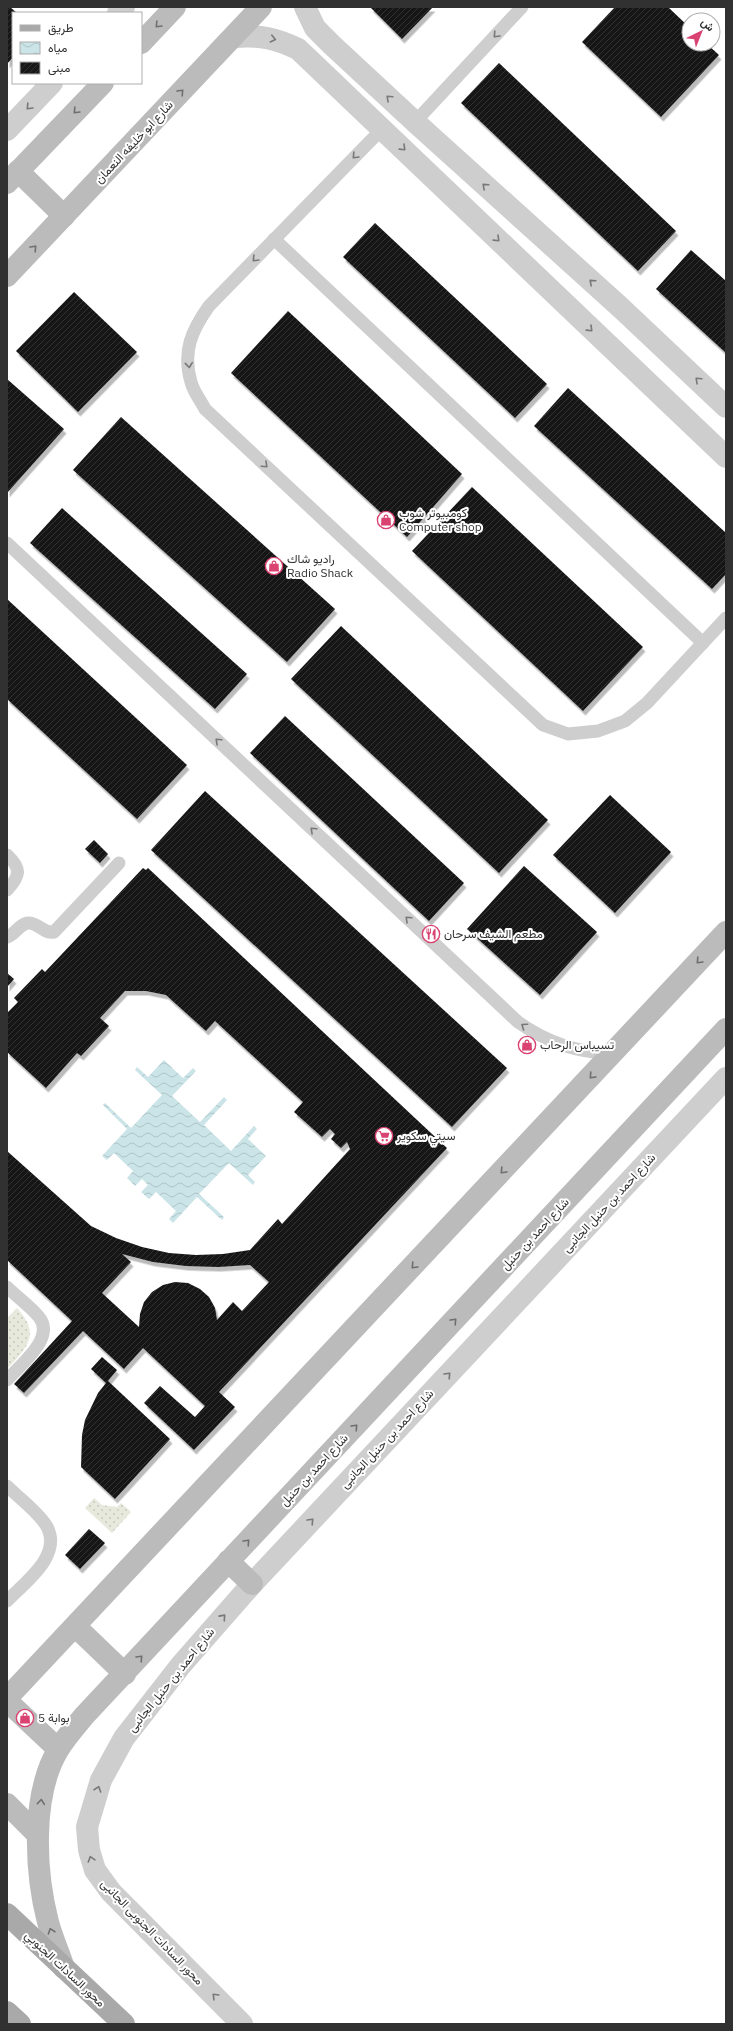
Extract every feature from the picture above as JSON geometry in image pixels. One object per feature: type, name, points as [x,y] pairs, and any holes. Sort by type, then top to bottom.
[{"type":"main road","name":"محور السادات الجنوبي","points":[[7,1914],[124,2024]]},
{"type":"main road","points":[[7,2012],[20,2024]]},
{"type":"street","points":[[142,41],[175,7]]},
{"type":"street","name":"شارع ابو خليفه النعمان","points":[[7,276],[261,7]]},
{"type":"street","points":[[305,7],[316,28],[414,122],[620,307],[726,407]]},
{"type":"street","points":[[234,37],[258,35],[279,40],[298,49],[383,128],[599,338],[726,457]]},
{"type":"street","points":[[7,130],[51,84]]},
{"type":"street","points":[[64,216],[13,178],[101,84]]},
{"type":"street","points":[[58,1750],[7,1700],[726,932]]},
{"type":"street","name":"شارع احمد بن حنبل","points":[[64,1968],[47,1914],[41,1883],[38,1835],[42,1796],[47,1772],[58,1750],[84,1716],[125,1674],[228,1561],[726,1029]]},
{"type":"street","name":"شارع احمد بن حنبل الجانبى","points":[[87,1826],[101,1780],[124,1738],[181,1665],[252,1584],[726,1078]]},
{"type":"street","points":[[228,1561],[252,1584]]},
{"type":"street","points":[[75,1626],[125,1674]]},
{"type":"street","points":[[7,1804],[38,1835]]},
{"type":"street","name":"محور السادات الجنوبى الجانبى","points":[[87,1826],[89,1850],[95,1870],[111,1892],[242,2024]]},
{"type":"lane","points":[[414,122],[522,7]]},
{"type":"lane","points":[[383,128],[210,306],[195,327],[187,352],[191,382],[205,410],[542,725],[568,734],[598,731],[625,721],[647,703],[726,618]]},
{"type":"lane","points":[[274,239],[703,643]]},
{"type":"lane","points":[[7,543],[518,1022],[535,1034],[554,1044],[586,1052],[613,1054]]},
{"type":"lane","points":[[7,855],[16,866],[18,872],[17,878],[7,890]]},
{"type":"lane","points":[[7,937],[12,935],[21,926],[29,923],[34,924],[45,932],[54,932],[119,863]]},
{"type":"lane","points":[[7,1287],[39,1317],[44,1331],[38,1346],[7,1380]]},
{"type":"lane","points":[[7,1601],[43,1562],[51,1546],[50,1534],[46,1525],[9,1493]]},
{"type":"shaded area","points":[[17,1308],[29,1325],[29,1340],[21,1354],[7,1369],[7,1318]]},
{"type":"shaded area","points":[[94,1498],[102,1505],[117,1507],[121,1503],[131,1512],[112,1533],[85,1508]]},
{"type":"water","points":[[164,1060],[183,1078],[193,1068],[196,1071],[172,1096],[200,1122],[224,1097],[227,1100],[204,1125],[231,1151],[254,1126],[257,1129],[248,1139],[266,1156],[248,1175],[255,1182],[253,1185],[229,1163],[199,1194],[224,1217],[222,1220],[197,1197],[173,1223],[169,1219],[176,1211],[156,1192],[149,1199],[141,1192],[148,1185],[142,1179],[135,1186],[127,1178],[133,1171],[114,1153],[107,1160],[102,1156],[127,1129],[103,1105],[105,1103],[131,1128],[162,1095],[135,1070],[137,1067],[148,1077]]},
{"type":"building","points":[[7,7],[10,7],[16,12],[12,12],[12,58],[7,64]]},
{"type":"building","points":[[370,7],[433,7],[402,39]]},
{"type":"building","points":[[615,7],[668,7],[681,19],[681,52],[716,52],[719,55],[661,117],[582,42]]},
{"type":"building","points":[[499,63],[676,231],[638,271],[461,103]]},
{"type":"building","points":[[375,223],[547,384],[515,418],[343,257]]},
{"type":"building","points":[[691,250],[726,281],[726,353],[656,289]]},
{"type":"building","points":[[74,292],[137,352],[78,412],[16,351]]},
{"type":"building","points":[[288,311],[462,474],[407,537],[231,373]]},
{"type":"building","points":[[7,379],[64,429],[7,493]]},
{"type":"building","points":[[568,388],[726,533],[726,574],[712,589],[534,426]]},
{"type":"building","points":[[121,417],[335,609],[287,662],[73,470]]},
{"type":"building","points":[[472,487],[643,647],[583,711],[412,551]]},
{"type":"building","points":[[62,508],[247,674],[215,709],[30,543]]},
{"type":"building","points":[[7,599],[187,765],[137,819],[7,699]]},
{"type":"building","points":[[341,626],[548,820],[499,873],[291,679]]},
{"type":"building","points":[[285,716],[464,883],[429,921],[250,753]]},
{"type":"building","points":[[205,791],[507,1068],[452,1127],[151,850]]},
{"type":"building","points":[[610,795],[671,852],[615,913],[553,855]]},
{"type":"building","points":[[94,840],[108,854],[100,863],[85,849]]},
{"type":"building","points":[[524,866],[597,932],[540,995],[467,929]]},
{"type":"building","name":"سيتي سكوير","points":[[143,868],[146,870],[148,868],[447,1148],[219,1392],[235,1407],[194,1450],[144,1403],[160,1386],[195,1417],[205,1406],[143,1348],[124,1369],[83,1331],[24,1393],[14,1384],[72,1321],[7,1260],[7,1151],[91,1226],[116,1238],[142,1247],[169,1253],[196,1255],[223,1254],[250,1250],[278,1219],[282,1224],[350,1149],[347,1142],[341,1148],[331,1139],[335,1134],[330,1129],[322,1137],[294,1112],[303,1102],[215,1021],[206,1031],[166,995],[146,991],[125,991],[100,1018],[109,1026],[81,1056],[77,1053],[46,1088],[7,1052],[7,1013],[18,1002],[14,998],[42,969],[45,972]],"holes":[[[122,1254],[153,1262],[186,1266],[218,1267],[250,1265],[269,1282],[242,1311],[233,1302],[217,1320],[215,1308],[209,1297],[200,1289],[188,1283],[175,1282],[163,1285],[152,1292],[144,1302],[140,1314],[139,1327],[102,1293],[131,1262]]]},
{"type":"building","points":[[7,973],[14,979],[7,987]]},
{"type":"building","points":[[102,1357],[117,1370],[108,1381],[170,1439],[115,1499],[81,1467],[82,1435],[85,1420],[98,1393],[106,1383],[91,1369]]},
{"type":"building","points":[[89,1529],[105,1543],[80,1569],[65,1555]]},
{"type":"place","name":"كومبيوتر شوب Computer shop","points":[[386,520]]},
{"type":"place","name":"راديو شاك Radio Shack","points":[[274,566]]},
{"type":"place","name":"مطعم الشيف سرحان","points":[[431,934]]},
{"type":"place","name":"تسيباس الرحاب","points":[[527,1045]]},
{"type":"place","name":"سيتي سكوير","points":[[384,1136]]},
{"type":"place","name":"بوابة 5","points":[[25,1718]]}]
